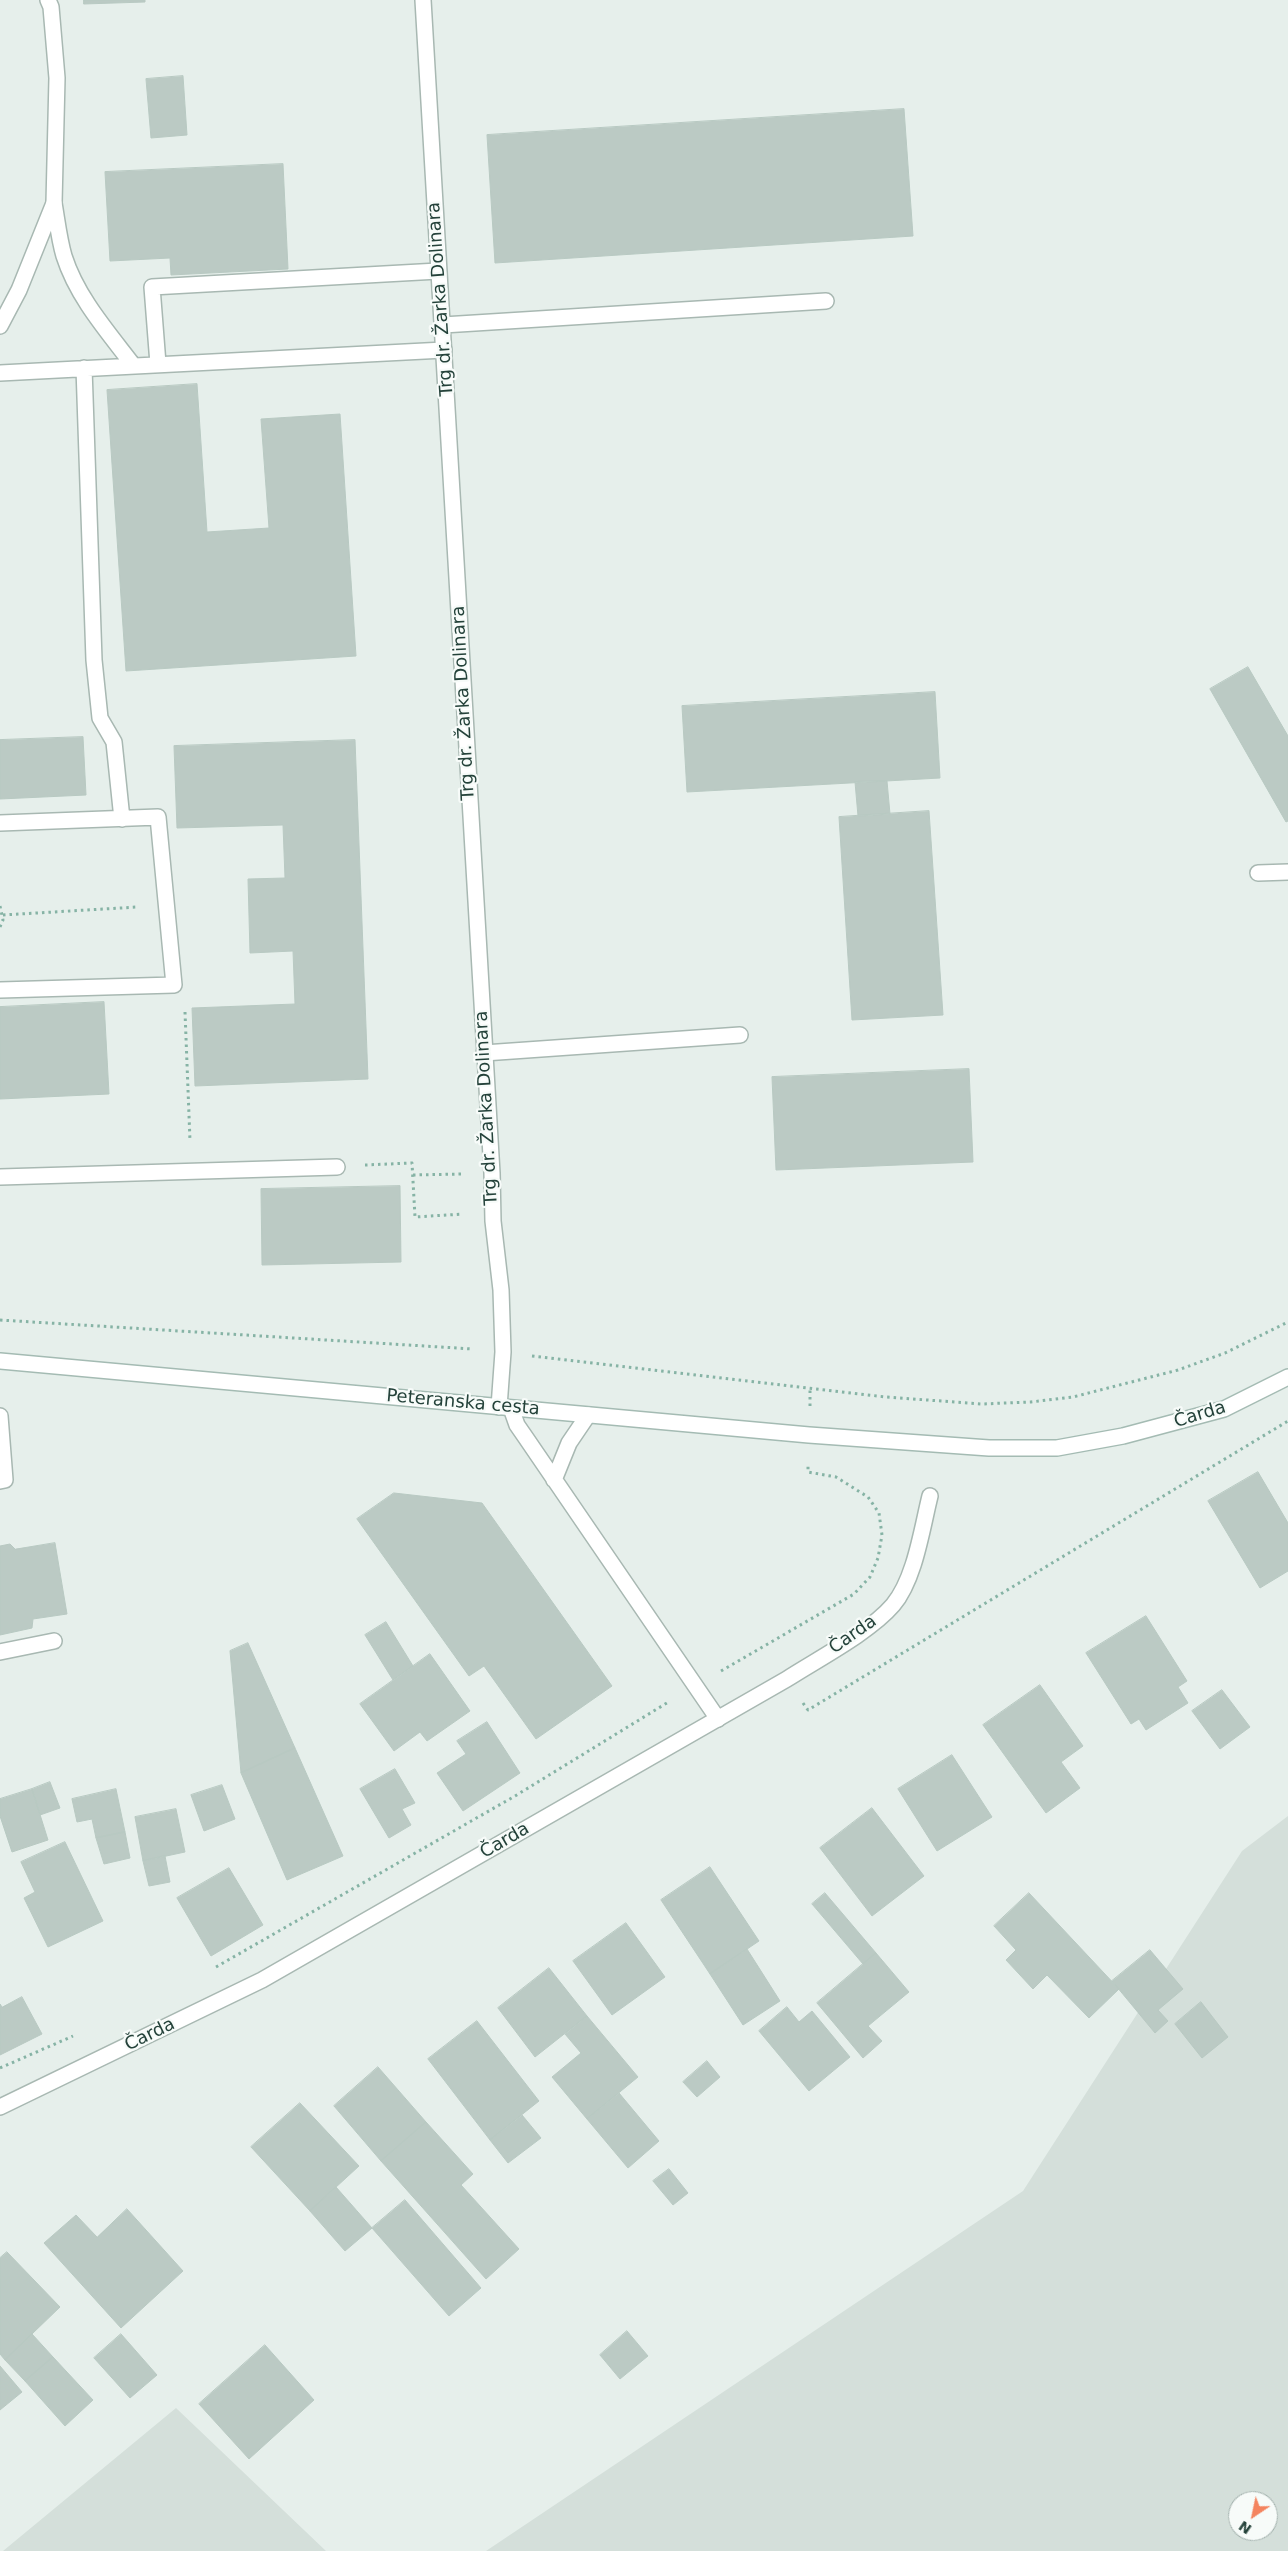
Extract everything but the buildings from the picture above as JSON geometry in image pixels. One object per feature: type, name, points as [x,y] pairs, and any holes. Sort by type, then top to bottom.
[{"type":"street","points":[[48,0],[51,7],[56,78],[54,203],[64,256],[76,285],[92,312],[133,365]]},
{"type":"street","name":"Trg dr. Žarka Dolinara","points":[[423,0],[493,1213],[501,1290],[505,1407]]},
{"type":"street","points":[[0,326],[19,290],[54,203]]},
{"type":"street","points":[[158,364],[152,287],[438,271]]},
{"type":"street","points":[[443,325],[826,301]]},
{"type":"street","points":[[0,373],[444,350]]},
{"type":"street","points":[[84,368],[94,660],[100,718],[114,742],[122,819]]},
{"type":"street","points":[[0,823],[158,817],[174,985],[0,990]]},
{"type":"street","points":[[1258,873],[1288,872]]},
{"type":"street","points":[[484,1053],[740,1035]]},
{"type":"street","points":[[0,1177],[337,1167]]},
{"type":"street","name":"Peteranska cesta","points":[[0,1361],[927,1445]]},
{"type":"street","name":"Čarda","points":[[927,1445],[1058,1448],[1123,1436],[1224,1409],[1288,1377]]},
{"type":"street","points":[[505,1407],[718,1719]]},
{"type":"street","points":[[554,1480],[569,1443],[588,1415]]},
{"type":"street","points":[[0,1416],[5,1480],[0,1481]]},
{"type":"street","name":"Čarda","points":[[0,2107],[262,1980],[718,1719],[863,1630],[894,1604],[904,1587],[930,1496]]},
{"type":"street","points":[[0,1652],[54,1641]]},
{"type":"path","points":[[3,915],[167,905]]},
{"type":"path","points":[[0,906],[3,915],[0,927]]},
{"type":"path","points":[[174,985],[185,1006],[192,1172]]},
{"type":"path","points":[[337,1167],[412,1163],[415,1217],[493,1213]]},
{"type":"path","points":[[413,1176],[492,1173]]},
{"type":"path","points":[[0,1320],[503,1352],[810,1389],[982,1404],[1030,1402],[1073,1397],[1178,1370],[1225,1353],[1288,1322]]},
{"type":"path","points":[[213,1968],[515,1796],[695,1685],[854,1594],[870,1577],[878,1558],[882,1535],[879,1513],[868,1497],[836,1477],[808,1472],[810,1389]]},
{"type":"path","points":[[786,1679],[808,1710],[1288,1421]]},
{"type":"path","points":[[0,2068],[80,2033]]},
{"type":"shaded area","points":[[1288,1816],[1288,2551],[486,2551],[1023,2191],[1242,1851]]},
{"type":"shaded area","points":[[176,2408],[326,2551],[3,2551]]}]
